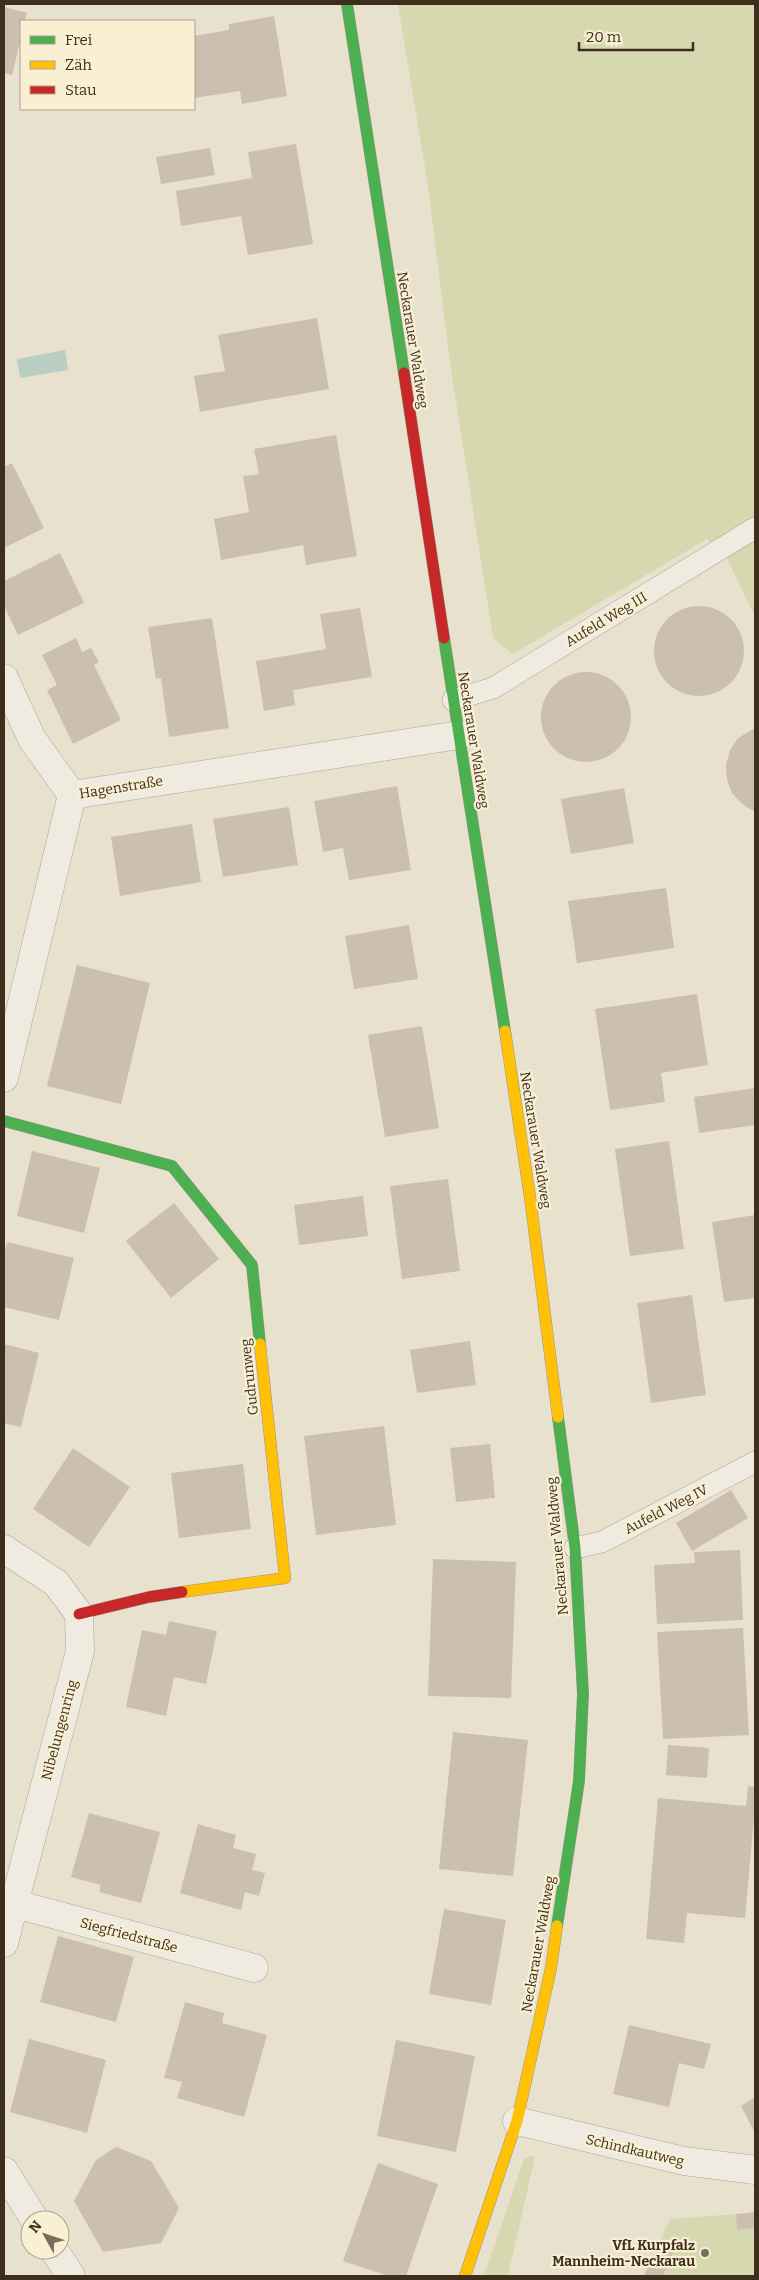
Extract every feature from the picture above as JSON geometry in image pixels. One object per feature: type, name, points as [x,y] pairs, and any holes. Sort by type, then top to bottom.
[{"type":"street","name":"Neckarauer Waldweg","points":[[347,4],[530,1198],[575,1548],[583,1694],[579,1781],[551,1968],[517,2121],[465,2276]]},
{"type":"street","points":[[4,678],[32,739],[72,795]]},
{"type":"street","name":"Hagenstraße","points":[[4,1078],[72,795],[458,735]]},
{"type":"street","name":"Gudrunweg","points":[[4,1121],[172,1166],[252,1265],[285,1578],[149,1597],[79,1614]]},
{"type":"street","points":[[4,1549],[56,1583],[79,1614]]},
{"type":"street","name":"Nibelungenring","points":[[4,1943],[9,1902],[80,1651],[79,1614]]},
{"type":"street","name":"Siegfriedstraße","points":[[9,1902],[254,1968]]},
{"type":"street","name":"Schindkautweg","points":[[517,2121],[684,2161],[755,2170]]},
{"type":"street","points":[[4,2171],[29,2210]]},
{"type":"street","points":[[60,2260],[69,2276]]},
{"type":"lane","name":"Aufeld Weg III","points":[[453,700],[493,688],[755,528]]},
{"type":"lane","name":"Aufeld Weg IV","points":[[575,1548],[602,1542],[755,1462]]},
{"type":"green space","points":[[398,4],[755,4],[755,617],[725,554],[707,539],[513,654],[493,638],[450,363],[428,186]]},
{"type":"green space","points":[[531,2156],[535,2157],[508,2276],[484,2276],[524,2159]]},
{"type":"green space","name":"VfL Kurpfalz Mannheim-Neckarau","points":[[736,2214],[738,2230],[755,2228],[755,2276],[643,2276],[670,2219]]},
{"type":"shaded area","points":[[65,350],[68,370],[20,378],[17,359]]},
{"type":"building","points":[[4,7],[27,13],[25,20],[20,20],[20,42],[12,75],[4,73]]},
{"type":"building","points":[[274,16],[287,96],[242,104],[240,91],[195,98],[195,36],[229,30],[229,24]]},
{"type":"building","points":[[296,144],[313,244],[248,255],[241,216],[181,226],[176,191],[252,178],[248,152]]},
{"type":"building","points":[[210,148],[215,175],[161,184],[156,157]]},
{"type":"building","points":[[317,318],[329,389],[200,412],[194,376],[225,371],[218,335]]},
{"type":"building","points":[[336,435],[357,556],[306,565],[303,545],[221,560],[214,519],[249,512],[243,476],[259,474],[254,449]]},
{"type":"building","points":[[12,463],[44,528],[4,548],[4,467]]},
{"type":"building","points":[[60,553],[84,603],[18,635],[4,606],[4,581]]},
{"type":"building","points":[[699,606],[708,607],[724,614],[736,626],[743,642],[743,660],[736,676],[724,688],[708,695],[699,696],[690,695],[674,688],[662,676],[655,660],[654,651],[655,642],[662,626],[674,614],[690,607]]},
{"type":"building","points":[[360,608],[372,677],[293,690],[295,705],[264,711],[256,661],[326,649],[320,614]]},
{"type":"building","points":[[212,618],[229,728],[169,737],[161,678],[156,679],[148,627]]},
{"type":"building","points":[[76,638],[82,652],[91,648],[99,662],[94,665],[121,720],[73,744],[47,690],[57,685],[42,655]]},
{"type":"building","points":[[586,672],[595,673],[611,680],[623,692],[630,708],[630,726],[623,742],[611,754],[595,761],[586,762],[577,761],[561,754],[549,742],[542,726],[541,717],[542,708],[549,692],[561,680],[577,673]]},
{"type":"building","points":[[755,728],[755,812],[742,804],[732,793],[727,780],[726,765],[730,750],[738,738]]},
{"type":"building","points":[[397,786],[411,870],[349,880],[343,848],[323,852],[314,801]]},
{"type":"building","points":[[624,788],[634,843],[571,854],[561,799]]},
{"type":"building","points":[[289,807],[298,865],[223,877],[213,819]]},
{"type":"building","points":[[192,824],[201,882],[120,896],[111,837]]},
{"type":"building","points":[[666,888],[674,948],[577,963],[568,901]]},
{"type":"building","points":[[409,925],[418,979],[354,989],[345,936]]},
{"type":"building","points":[[77,965],[150,983],[121,1104],[47,1086]]},
{"type":"building","points":[[697,994],[708,1065],[661,1073],[665,1102],[610,1110],[595,1009]]},
{"type":"building","points":[[422,1026],[439,1128],[385,1137],[368,1035]]},
{"type":"building","points":[[755,1088],[755,1125],[699,1133],[694,1097]]},
{"type":"building","points":[[669,1141],[684,1249],[630,1256],[615,1149]]},
{"type":"building","points":[[32,1151],[100,1168],[84,1233],[17,1216]]},
{"type":"building","points":[[448,1179],[460,1271],[402,1279],[390,1186]]},
{"type":"building","points":[[363,1196],[368,1236],[299,1245],[294,1205]]},
{"type":"building","points":[[174,1203],[219,1259],[171,1298],[126,1241]]},
{"type":"building","points":[[755,1215],[755,1298],[724,1302],[712,1222]]},
{"type":"building","points":[[7,1242],[74,1258],[59,1320],[4,1307],[4,1257]]},
{"type":"building","points":[[692,1295],[706,1395],[651,1403],[637,1303]]},
{"type":"building","points":[[470,1341],[476,1385],[417,1393],[410,1350]]},
{"type":"building","points":[[4,1344],[39,1353],[21,1427],[4,1423]]},
{"type":"building","points":[[384,1426],[396,1525],[316,1535],[304,1436]]},
{"type":"building","points":[[490,1444],[495,1498],[456,1502],[450,1448]]},
{"type":"building","points":[[73,1448],[130,1487],[89,1547],[33,1509]]},
{"type":"building","points":[[243,1464],[251,1529],[179,1538],[171,1473]]},
{"type":"building","points":[[731,1490],[748,1518],[692,1551],[676,1523]]},
{"type":"building","points":[[740,1550],[743,1620],[657,1624],[654,1565],[695,1563],[694,1552]]},
{"type":"building","points":[[433,1559],[516,1562],[511,1698],[428,1696]]},
{"type":"building","points":[[169,1621],[217,1631],[206,1684],[174,1677],[166,1716],[126,1707],[142,1630],[166,1635]]},
{"type":"building","points":[[743,1628],[749,1735],[663,1739],[657,1632]]},
{"type":"building","points":[[453,1732],[528,1740],[513,1876],[439,1869]]},
{"type":"building","points":[[668,1745],[709,1748],[707,1778],[666,1775]]},
{"type":"building","points":[[748,1786],[755,1787],[755,1807],[745,1918],[687,1913],[684,1943],[646,1939],[658,1798],[746,1806]]},
{"type":"building","points":[[89,1813],[160,1832],[141,1903],[99,1892],[101,1885],[71,1877]]},
{"type":"building","points":[[198,1824],[236,1835],[233,1848],[256,1854],[252,1870],[265,1873],[259,1896],[245,1892],[241,1910],[180,1893]]},
{"type":"building","points":[[444,1909],[506,1920],[491,2005],[429,1994]]},
{"type":"building","points":[[58,1936],[134,1957],[116,2022],[40,2002]]},
{"type":"building","points":[[185,2002],[224,2013],[222,2023],[267,2035],[244,2117],[177,2098],[182,2082],[164,2078]]},
{"type":"building","points":[[629,2025],[711,2044],[704,2069],[679,2063],[669,2107],[613,2094]]},
{"type":"building","points":[[29,2039],[106,2060],[87,2133],[10,2112]]},
{"type":"building","points":[[396,2040],[475,2056],[456,2152],[377,2136]]},
{"type":"building","points":[[755,2097],[755,2133],[741,2106]]},
{"type":"building","points":[[116,2147],[151,2161],[179,2208],[161,2243],[103,2252],[74,2201],[96,2160]]},
{"type":"building","points":[[378,2163],[438,2184],[406,2276],[388,2276],[343,2261]]},
{"type":"building","points":[[755,2212],[755,2228],[737,2230],[736,2214]]},
{"type":"building","points":[[661,2242],[675,2250],[662,2276],[644,2276]]},
{"type":"traffic: fast","points":[[347,4],[404,373]]},
{"type":"traffic: fast","points":[[444,638],[505,1031]]},
{"type":"traffic: fast","points":[[4,1121],[172,1166],[252,1265],[260,1344]]},
{"type":"traffic: fast","points":[[557,1926],[579,1781],[583,1694],[575,1548],[558,1417]]},
{"type":"traffic: slow","points":[[505,1031],[530,1197],[558,1417]]},
{"type":"traffic: slow","points":[[182,1592],[285,1578],[260,1344]]},
{"type":"traffic: slow","points":[[465,2276],[517,2121],[551,1968],[557,1926]]},
{"type":"traffic: jam","points":[[404,373],[444,638]]},
{"type":"traffic: jam","points":[[79,1614],[149,1597],[182,1592]]},
{"type":"place","name":"VfL Kurpfalz Mannheim-Neckarau","points":[[705,2253]]}]
